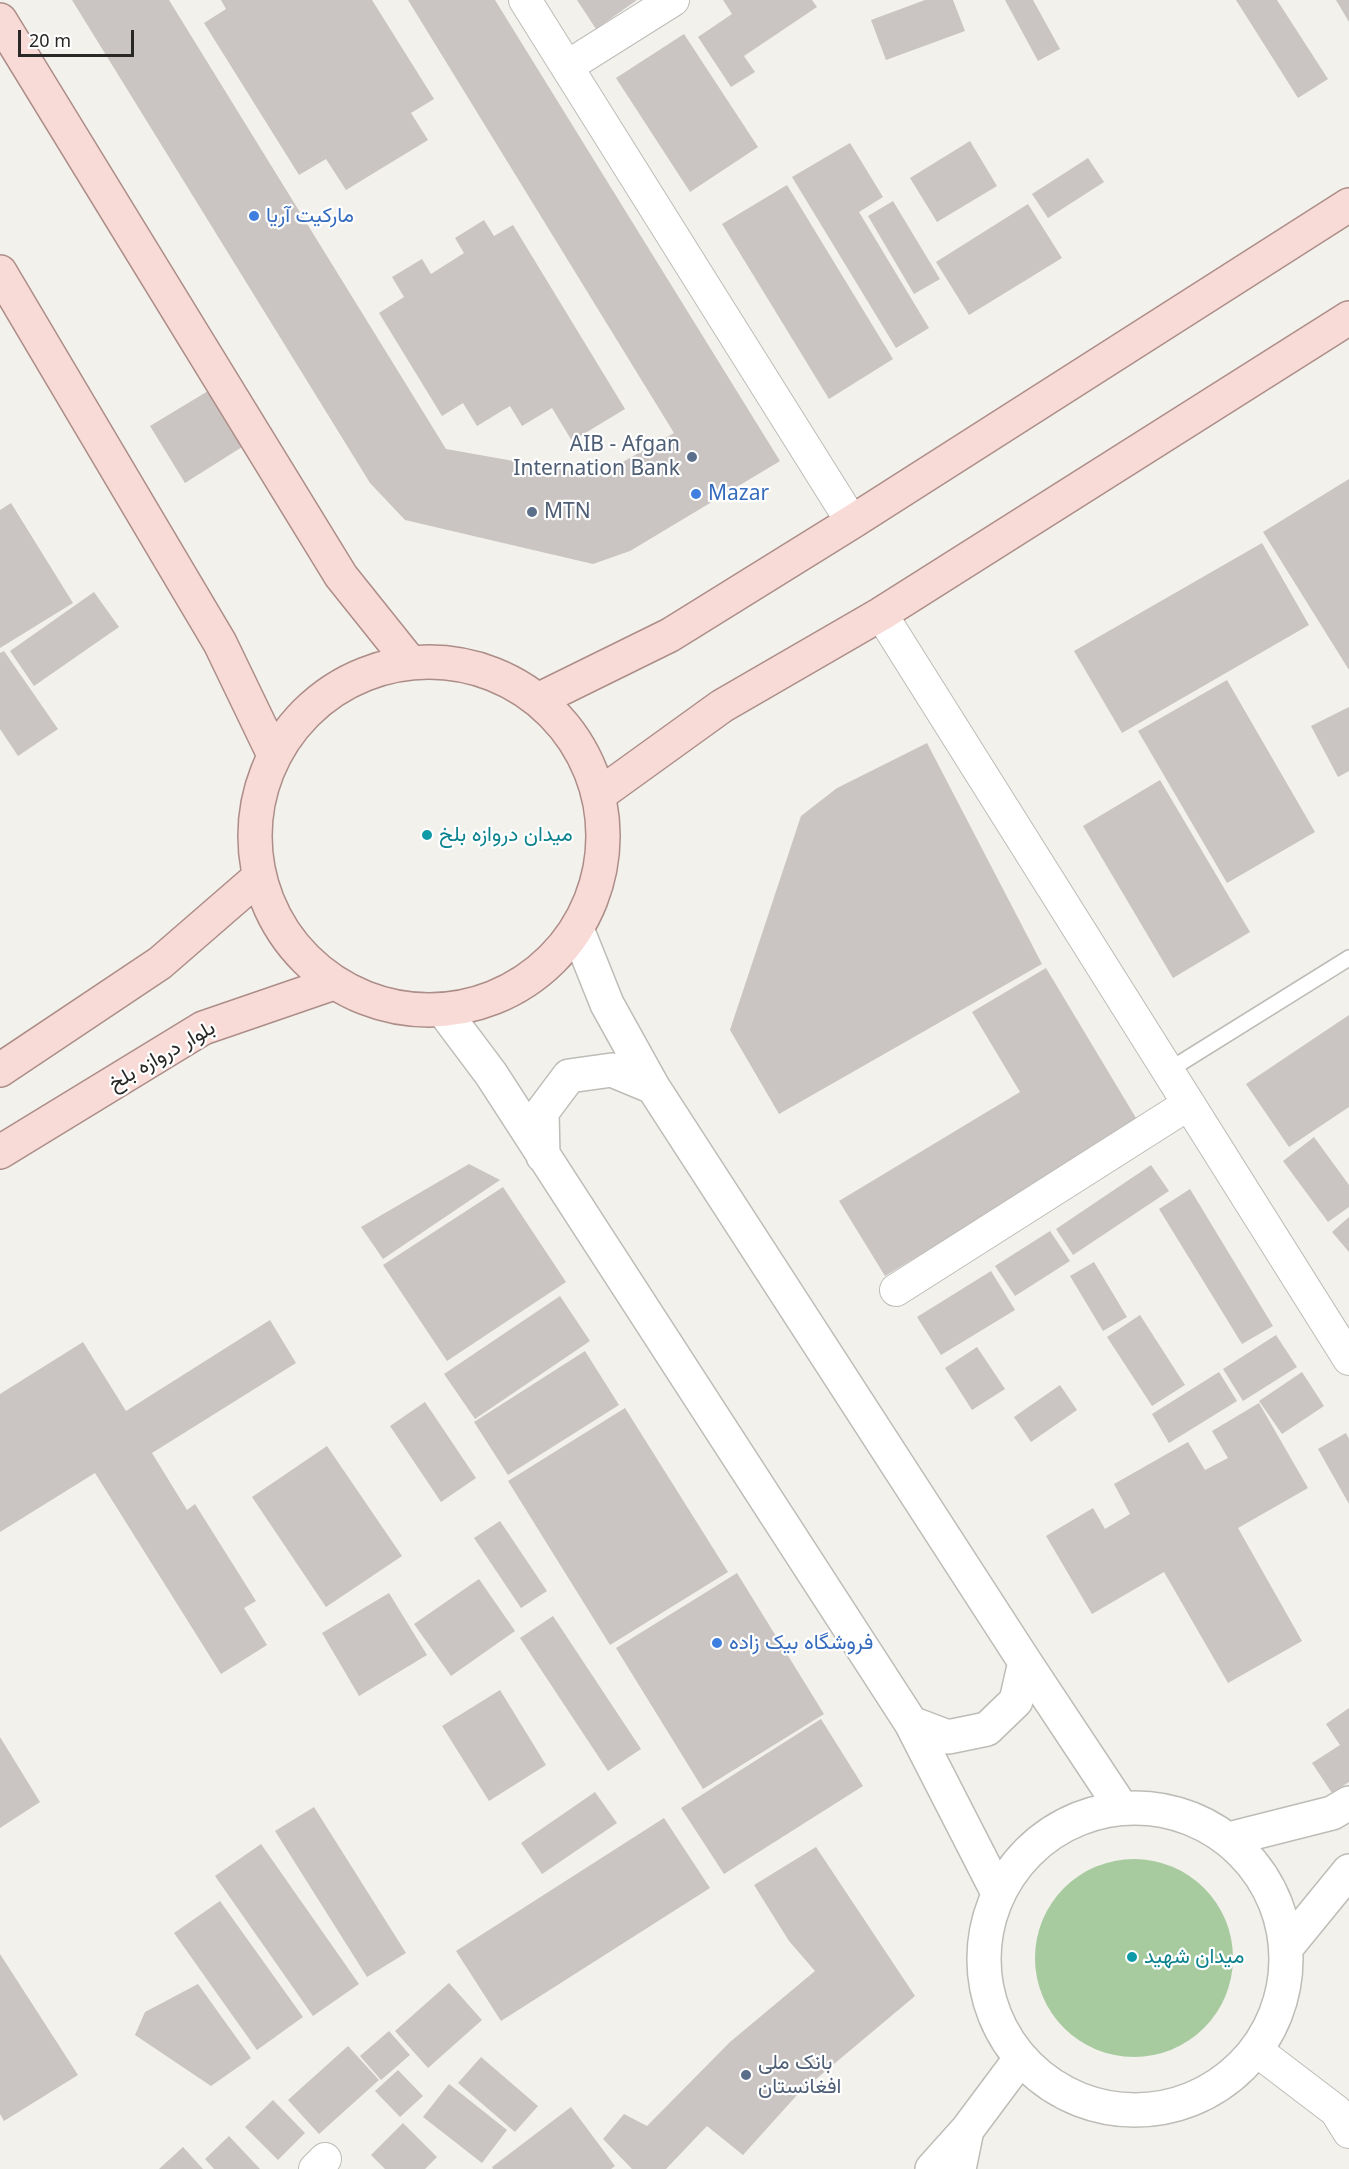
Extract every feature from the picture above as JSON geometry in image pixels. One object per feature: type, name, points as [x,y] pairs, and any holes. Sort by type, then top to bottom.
[{"type":"main road","points":[[0,20],[341,576],[409,661]]},
{"type":"main road","points":[[540,699],[670,634],[852,522],[1349,205]]},
{"type":"main road","points":[[0,272],[220,643],[273,753]]},
{"type":"main road","points":[[600,794],[722,706],[881,614],[1349,318]]},
{"type":"main road","points":[[409,661],[478,667],[540,699],[578,742],[600,794],[604,841],[597,887],[577,929],[541,969],[495,997],[443,1010],[386,1005],[334,984],[286,938],[258,878],[254,825],[258,793],[273,753],[330,690],[409,661]]},
{"type":"main road","points":[[0,1070],[160,963],[258,878]]},
{"type":"main road","name":"بلوار دروازه بلخ","points":[[0,1152],[203,1028],[334,984]]},
{"type":"street","points":[[525,0],[852,522]]},
{"type":"street","points":[[568,66],[673,0]]},
{"type":"street","points":[[881,614],[1166,1072],[1349,1359]]},
{"type":"street","points":[[577,929],[607,1004],[653,1087],[1024,1662],[1121,1807]]},
{"type":"street","points":[[443,1010],[491,1074],[911,1723],[997,1891]]},
{"type":"street","points":[[543,1156],[542,1112],[569,1076],[612,1070],[653,1087]]},
{"type":"street","points":[[896,1290],[1187,1105]]},
{"type":"street","points":[[911,1723],[948,1737],[987,1729],[1016,1701],[1024,1662]]},
{"type":"street","points":[[1229,1839],[1332,1813],[1349,1803]]},
{"type":"street","points":[[1121,1807],[1179,1813],[1229,1839],[1258,1870],[1277,1907],[1286,1948],[1284,1984],[1274,2019],[1256,2049],[1224,2081],[1184,2102],[1140,2110],[1095,2105],[1054,2088],[1020,2059],[990,2008],[982,1948],[997,1891],[1028,1850],[1071,1820],[1121,1807]]},
{"type":"street","points":[[1286,1948],[1349,1871]]},
{"type":"street","points":[[1256,2049],[1336,2111],[1349,2132]]},
{"type":"street","points":[[933,2169],[967,2130],[1020,2059]]},
{"type":"street","points":[[959,2169],[967,2130]]},
{"type":"lane","points":[[1166,1072],[1349,958]]},
{"type":"green space","points":[[1134,1859],[1153,1861],[1172,1867],[1189,1876],[1204,1888],[1216,1903],[1225,1920],[1231,1939],[1233,1958],[1231,1977],[1225,1996],[1216,2013],[1204,2028],[1189,2040],[1172,2049],[1153,2055],[1134,2057],[1115,2055],[1096,2049],[1079,2040],[1064,2028],[1052,2013],[1043,1996],[1037,1977],[1035,1958],[1037,1939],[1043,1920],[1052,1903],[1064,1888],[1079,1876],[1096,1867],[1115,1861]]},
{"type":"building","name":"مارکیت آریا","points":[[72,0],[169,0],[446,449],[598,476],[674,433],[408,0],[495,0],[780,461],[630,551],[593,564],[405,520],[370,483]]},
{"type":"building","points":[[221,0],[372,0],[434,99],[411,113],[428,140],[346,190],[326,159],[299,175],[204,23],[226,9]]},
{"type":"building","points":[[577,0],[637,0],[596,29]]},
{"type":"building","points":[[723,0],[812,0],[817,7],[744,56],[755,72],[731,87],[698,37],[732,14]]},
{"type":"building","points":[[925,0],[953,0],[965,31],[886,60],[871,20]]},
{"type":"building","points":[[1005,0],[1033,0],[1060,49],[1038,61]]},
{"type":"building","points":[[1236,0],[1277,0],[1328,79],[1298,98]]},
{"type":"building","points":[[1336,0],[1349,0],[1349,22]]},
{"type":"building","points":[[684,34],[758,147],[690,192],[616,78]]},
{"type":"building","points":[[970,141],[997,186],[937,222],[910,178]]},
{"type":"building","points":[[850,143],[883,197],[859,212],[929,328],[896,348],[792,177]]},
{"type":"building","points":[[1088,158],[1104,182],[1048,218],[1032,194]]},
{"type":"building","points":[[787,185],[893,359],[829,399],[722,224]]},
{"type":"building","points":[[893,201],[940,279],[914,294],[868,216]]},
{"type":"building","points":[[1028,204],[1062,258],[969,315],[936,262]]},
{"type":"building","points":[[484,220],[494,236],[513,225],[625,409],[572,441],[552,408],[522,426],[510,406],[477,426],[463,403],[442,416],[379,313],[404,297],[392,277],[422,259],[431,274],[464,253],[455,238]]},
{"type":"building","points":[[208,391],[242,447],[185,483],[150,426]]},
{"type":"building","points":[[1349,479],[1349,670],[1263,532]]},
{"type":"building","points":[[11,503],[73,603],[0,648],[0,510]]},
{"type":"building","points":[[1262,543],[1309,625],[1122,733],[1074,651]]},
{"type":"building","points":[[94,592],[119,627],[34,686],[10,651]]},
{"type":"building","points":[[4,651],[58,729],[18,756],[0,729],[0,653]]},
{"type":"building","points":[[1227,680],[1315,832],[1227,883],[1138,731]]},
{"type":"building","points":[[1349,707],[1349,771],[1338,777],[1311,726]]},
{"type":"building","points":[[927,743],[1042,964],[779,1114],[730,1030],[801,816],[837,788]]},
{"type":"building","points":[[1160,780],[1250,932],[1173,978],[1083,826]]},
{"type":"building","points":[[1046,968],[1139,1123],[885,1276],[839,1201],[1020,1092],[972,1012]]},
{"type":"building","points":[[1349,1015],[1349,1107],[1289,1147],[1246,1084]]},
{"type":"building","points":[[1314,1137],[1349,1185],[1349,1207],[1328,1222],[1283,1161]]},
{"type":"building","points":[[469,1164],[500,1180],[383,1259],[361,1227]]},
{"type":"building","points":[[1151,1165],[1169,1191],[1073,1255],[1056,1229]]},
{"type":"building","points":[[503,1187],[566,1282],[447,1361],[383,1265]]},
{"type":"building","points":[[1190,1189],[1273,1326],[1242,1344],[1159,1209]]},
{"type":"building","points":[[1349,1217],[1349,1252],[1332,1232]]},
{"type":"building","points":[[1050,1231],[1070,1261],[1015,1296],[995,1266]]},
{"type":"building","points":[[1094,1262],[1127,1317],[1103,1331],[1070,1276]]},
{"type":"building","points":[[991,1271],[1015,1310],[941,1355],[917,1317]]},
{"type":"building","points":[[560,1296],[590,1341],[475,1419],[444,1374]]},
{"type":"building","points":[[1140,1315],[1185,1385],[1152,1406],[1107,1337]]},
{"type":"building","points":[[270,1320],[296,1363],[152,1453],[187,1510],[195,1504],[256,1601],[244,1608],[267,1645],[221,1674],[95,1473],[0,1532],[0,1394],[83,1342],[126,1411]]},
{"type":"building","points":[[1276,1335],[1297,1367],[1243,1401],[1223,1369]]},
{"type":"building","points":[[977,1347],[1005,1389],[972,1410],[945,1368]]},
{"type":"building","points":[[585,1351],[619,1405],[508,1475],[474,1422]]},
{"type":"building","points":[[1219,1372],[1237,1401],[1169,1443],[1152,1414]]},
{"type":"building","points":[[1302,1372],[1324,1406],[1282,1434],[1259,1401]]},
{"type":"building","points":[[1060,1385],[1077,1410],[1031,1442],[1014,1417]]},
{"type":"building","points":[[425,1402],[476,1478],[441,1502],[390,1426]]},
{"type":"building","points":[[1259,1403],[1308,1488],[1238,1528],[1302,1641],[1228,1683],[1164,1572],[1092,1614],[1046,1536],[1093,1508],[1105,1529],[1130,1514],[1114,1484],[1188,1442],[1205,1470],[1228,1458],[1212,1431]]},
{"type":"building","points":[[625,1408],[728,1572],[610,1645],[508,1481]]},
{"type":"building","points":[[1346,1433],[1349,1439],[1349,1504],[1318,1449]]},
{"type":"building","points":[[327,1446],[402,1556],[326,1607],[252,1497]]},
{"type":"building","points":[[500,1521],[547,1591],[521,1608],[474,1538]]},
{"type":"building","points":[[737,1573],[824,1714],[703,1789],[616,1648]]},
{"type":"building","points":[[479,1579],[515,1631],[451,1676],[414,1624]]},
{"type":"building","points":[[389,1593],[427,1655],[359,1696],[322,1633]]},
{"type":"building","points":[[553,1616],[641,1749],[608,1771],[520,1638]]},
{"type":"building","points":[[500,1690],[546,1765],[489,1801],[442,1726]]},
{"type":"building","points":[[1349,1708],[1349,1782],[1332,1793],[1312,1763],[1340,1745],[1326,1724]]},
{"type":"building","points":[[821,1719],[863,1786],[724,1874],[681,1808]]},
{"type":"building","points":[[0,1737],[40,1802],[0,1828]]},
{"type":"building","points":[[595,1792],[617,1823],[542,1874],[521,1843]]},
{"type":"building","points":[[314,1807],[406,1953],[367,1977],[275,1831]]},
{"type":"building","points":[[664,1818],[710,1888],[501,2021],[456,1951]]},
{"type":"building","points":[[261,1844],[359,1984],[313,2016],[215,1876]]},
{"type":"building","points":[[816,1847],[915,1996],[797,2095],[743,2155],[707,2126],[666,2169],[632,2169],[603,2139],[624,2114],[647,2126],[730,2042],[815,1971],[789,1941],[754,1885]]},
{"type":"building","points":[[220,1901],[303,2017],[257,2050],[174,1933]]},
{"type":"building","points":[[0,1954],[78,2075],[4,2121],[0,2114]]},
{"type":"building","points":[[449,1983],[482,2020],[428,2068],[395,2031]]},
{"type":"building","points":[[198,1984],[251,2058],[211,2086],[135,2035],[145,2012]]},
{"type":"building","points":[[389,2031],[410,2055],[381,2080],[360,2056]]},
{"type":"building","points":[[348,2046],[379,2080],[319,2134],[288,2100]]},
{"type":"building","points":[[481,2057],[538,2106],[515,2132],[458,2083]]},
{"type":"building","points":[[398,2070],[423,2096],[400,2117],[375,2091]]},
{"type":"building","points":[[449,2084],[507,2130],[482,2163],[423,2117]]},
{"type":"building","points":[[273,2100],[305,2133],[278,2160],[245,2127]]},
{"type":"building","points":[[571,2107],[615,2166],[611,2169],[493,2169],[492,2167]]},
{"type":"building","points":[[403,2123],[437,2157],[425,2169],[385,2169],[371,2155]]},
{"type":"building","points":[[229,2136],[260,2169],[214,2169],[205,2159]]},
{"type":"building","points":[[183,2147],[203,2169],[159,2169]]},
{"type":"place","name":"مارکیت آریا","points":[[254,216]]},
{"type":"place","name":"AIB - Afgan Internation Bank","points":[[692,457]]},
{"type":"place","name":"Mazar","points":[[696,494]]},
{"type":"place","name":"MTN","points":[[532,512]]},
{"type":"place","name":"میدان دروازه بلخ","points":[[427,835]]},
{"type":"place","name":"فروشگاه بیک زاده","points":[[717,1643]]},
{"type":"place","name":"میدان شهید","points":[[1132,1957]]},
{"type":"place","name":"بانک ملی افغانستان","points":[[746,2075]]}]
